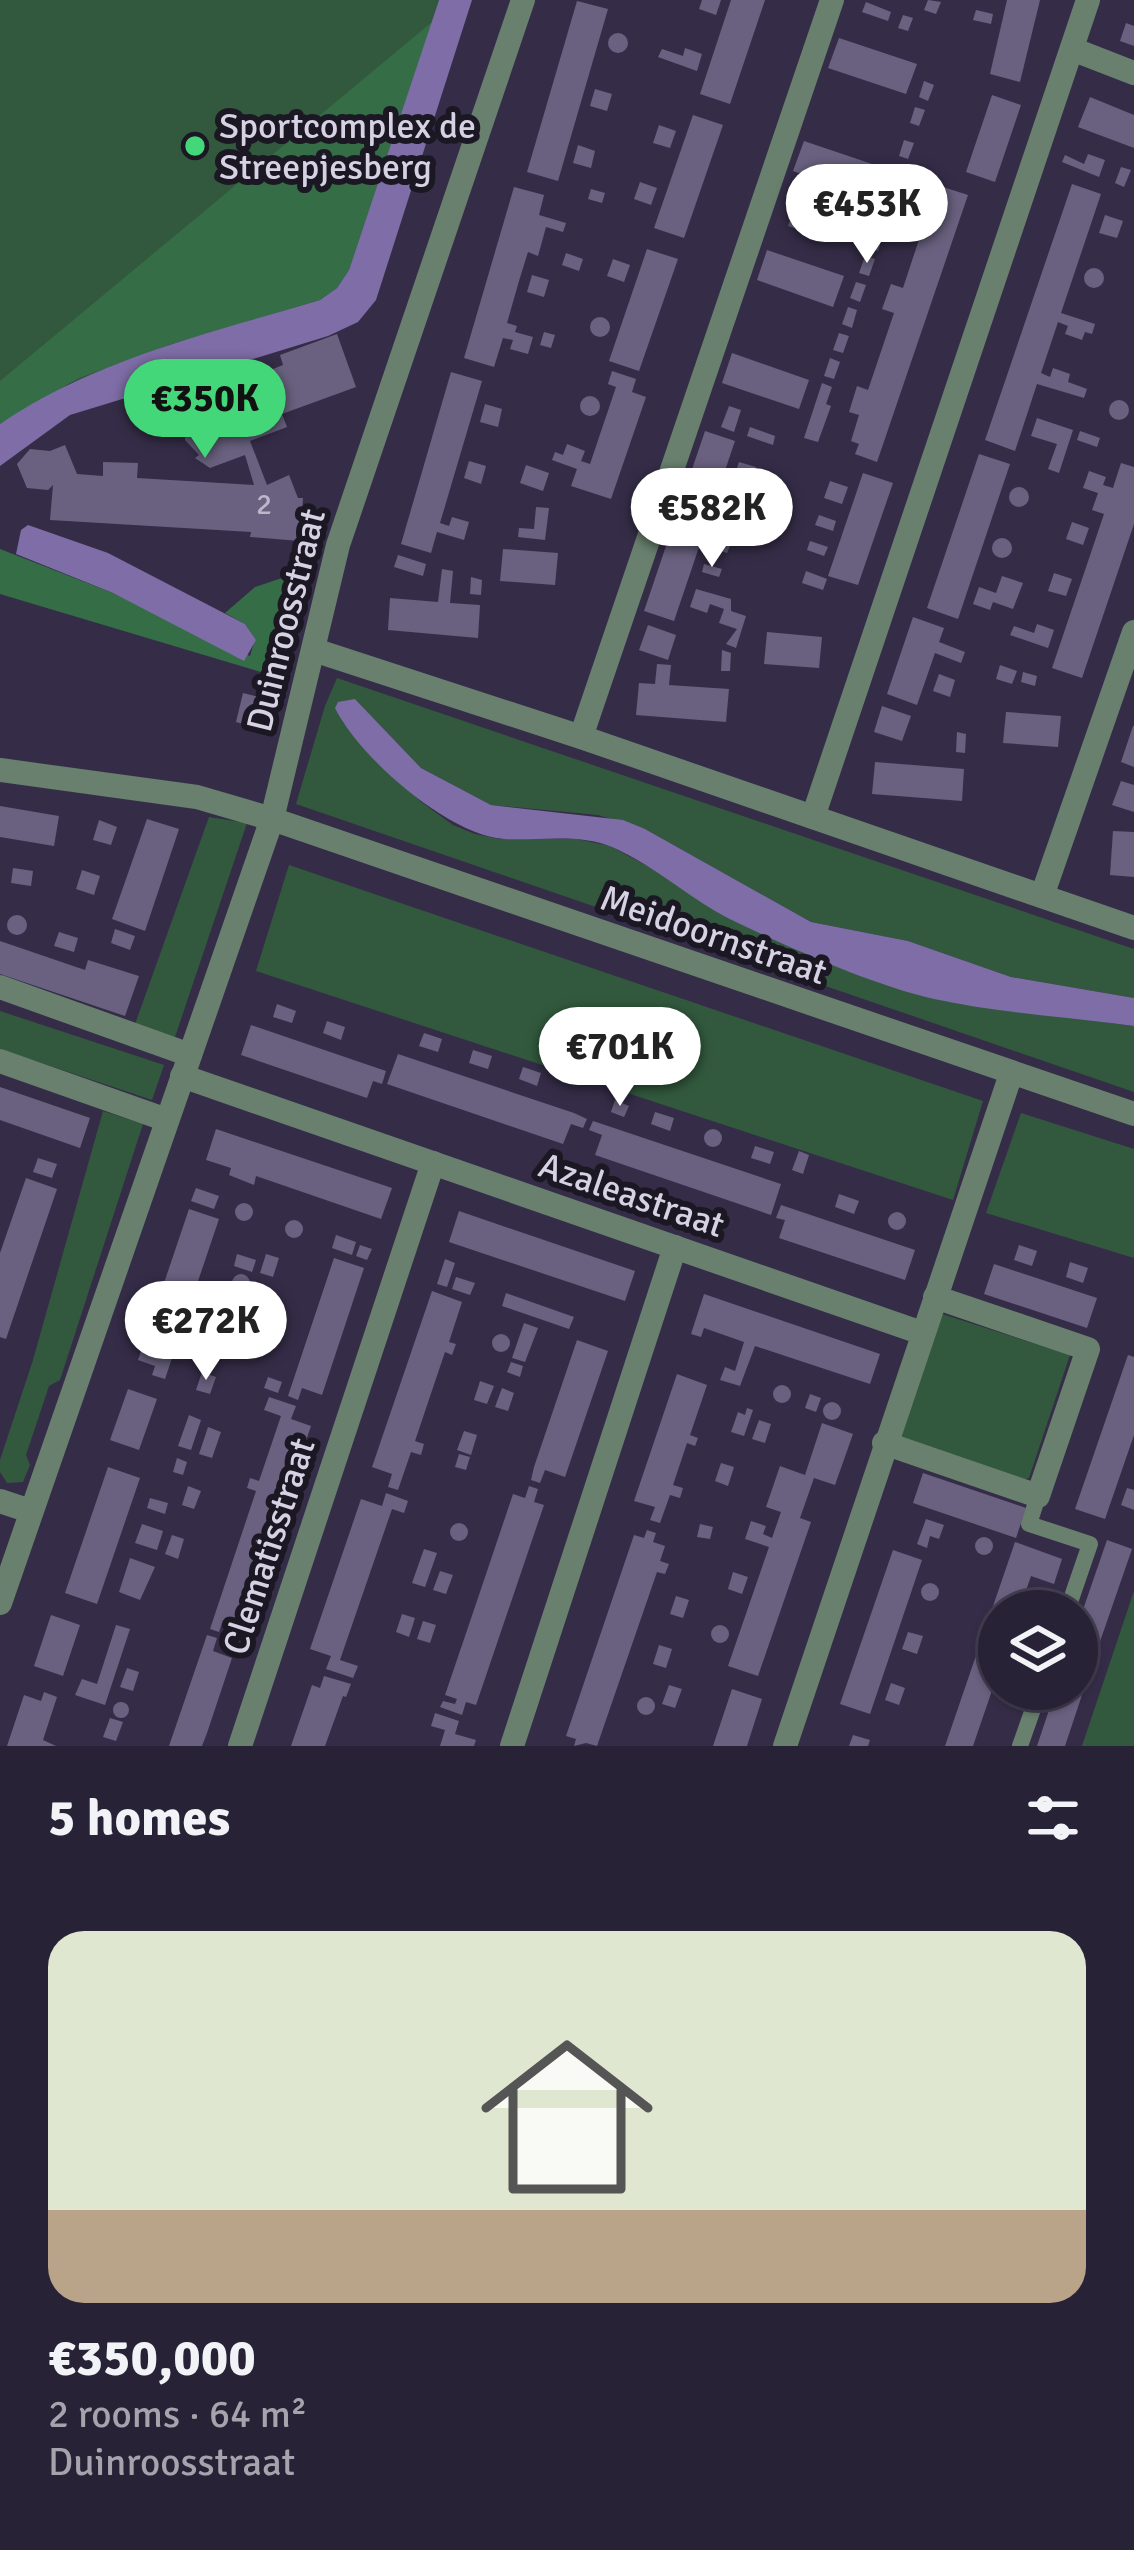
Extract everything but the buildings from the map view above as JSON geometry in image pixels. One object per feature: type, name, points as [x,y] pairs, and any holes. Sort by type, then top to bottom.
[{"type":"street","name":"Duinroosstraat","points":[[0,1603],[272,819],[338,545],[523,0]]},
{"type":"street","points":[[581,737],[832,0]]},
{"type":"street","points":[[813,817],[1088,0]]},
{"type":"street","points":[[1072,50],[1134,73]]},
{"type":"street","points":[[1042,896],[1134,632]]},
{"type":"street","points":[[314,650],[1134,928]]},
{"type":"street","name":"Meidoornstraat","points":[[0,770],[197,797],[272,819],[1134,1114]]},
{"type":"street","points":[[0,987],[186,1065]]},
{"type":"street","points":[[0,1060],[166,1120]]},
{"type":"street","name":"Azaleastraat","points":[[186,1065],[433,1163],[922,1333]]},
{"type":"street","points":[[784,1746],[1011,1074]]},
{"type":"street","name":"Clematisstraat","points":[[240,1746],[433,1163]]},
{"type":"street","points":[[512,1746],[675,1247]]},
{"type":"street","points":[[884,1444],[1038,1496],[1088,1349],[934,1297]]},
{"type":"street","points":[[0,1501],[30,1511]]},
{"type":"lane","points":[[1038,1496],[1029,1524],[1090,1544],[1074,1590]]},
{"type":"lane","points":[[1021,1746],[1033,1710]]},
{"type":"green space","name":"Sportcomplex de Streepjesberg","points":[[0,0],[439,0],[349,270],[41,395],[0,424]]},
{"type":"green space","points":[[432,22],[349,270],[337,288],[320,300],[169,345],[79,378],[0,424],[0,381]]},
{"type":"green space","points":[[0,549],[113,593],[250,656],[255,639],[245,624],[225,613],[255,587],[312,568],[281,678],[0,594]]},
{"type":"green space","points":[[337,678],[1134,949],[1134,998],[1011,977],[908,941],[811,922],[645,829],[598,815],[491,805],[421,768],[355,699],[342,721],[420,801],[453,825],[475,834],[500,839],[577,839],[610,846],[666,876],[968,1004],[1134,1026],[1134,1092],[296,804]]},
{"type":"green space","points":[[209,817],[247,823],[174,1040],[134,1027]]},
{"type":"green space","points":[[289,865],[983,1101],[953,1200],[256,971]]},
{"type":"green space","points":[[0,1011],[164,1065],[152,1100],[0,1049]]},
{"type":"green space","points":[[103,1111],[143,1124],[60,1380],[49,1386],[26,1455],[30,1465],[23,1482],[7,1483],[0,1460]]},
{"type":"green space","points":[[1021,1113],[1134,1149],[1134,1258],[986,1213]]},
{"type":"green space","points":[[942,1314],[1070,1355],[1029,1478],[1017,1482],[899,1444]]},
{"type":"green space","points":[[1134,1591],[1134,1746],[1082,1746],[1098,1710]]},
{"type":"shaded area","points":[[439,0],[472,0],[376,300],[358,322],[328,336],[70,415],[0,466],[0,424],[37,401],[114,365],[320,300],[337,288],[349,270]]},
{"type":"shaded area","points":[[28,525],[108,553],[245,624],[256,640],[244,661],[113,593],[16,554],[21,530]]},
{"type":"shaded area","points":[[355,699],[421,768],[491,805],[623,820],[811,922],[908,941],[1011,977],[1134,998],[1134,1026],[983,1008],[910,993],[834,966],[738,923],[612,847],[559,838],[504,839],[457,824],[408,790],[364,749],[335,708],[338,702]]},
{"type":"place","name":"Sportcomplex de Streepjesberg","points":[[195,146]]}]
